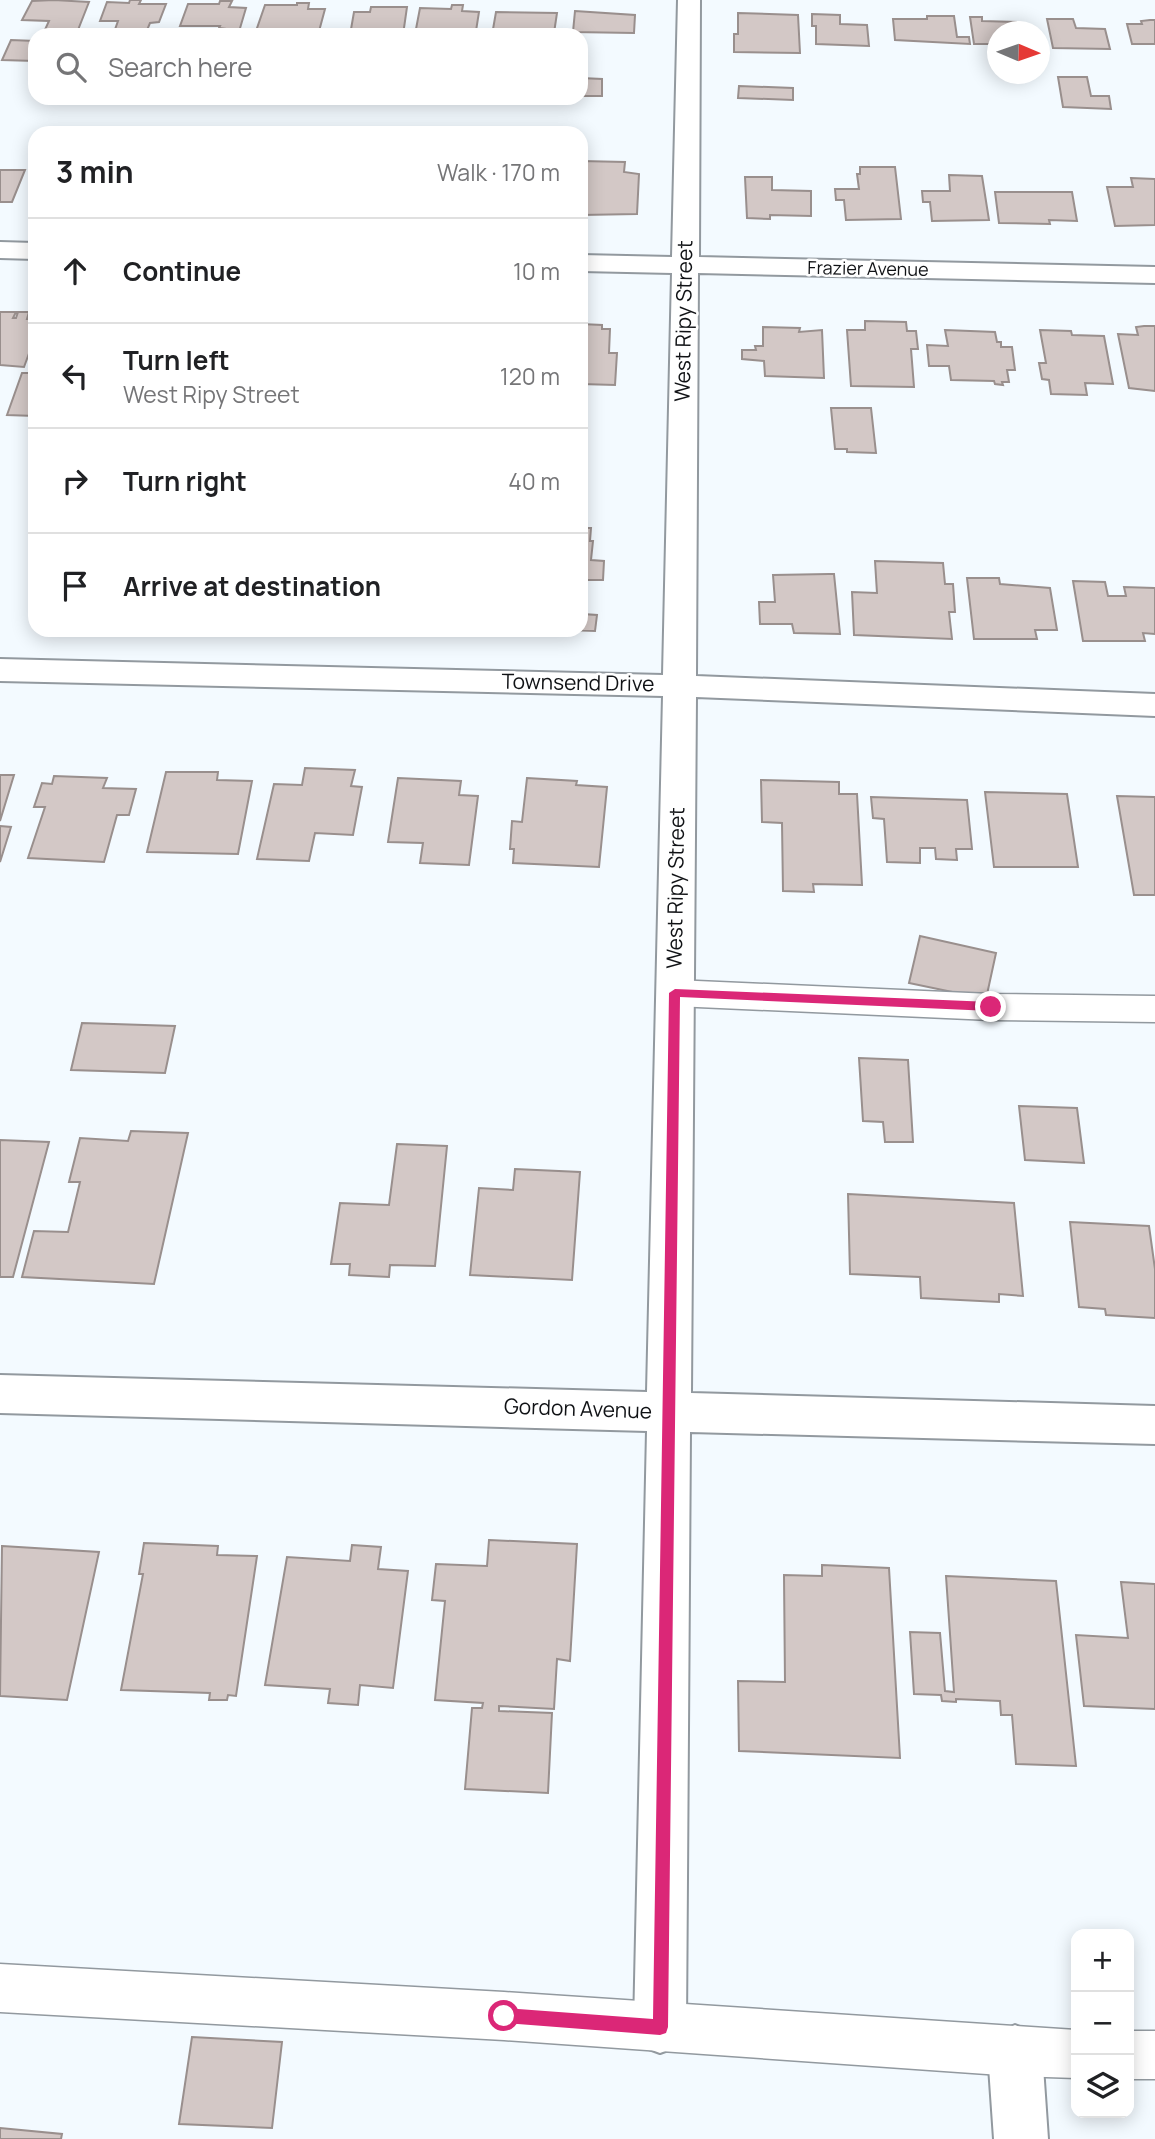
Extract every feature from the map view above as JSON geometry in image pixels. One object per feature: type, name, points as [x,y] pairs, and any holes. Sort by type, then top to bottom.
[{"type":"street","name":"West Ripy Street","points":[[660,2027],[689,0]]},
{"type":"street","points":[[0,250],[28,251]]},
{"type":"street","name":"Frazier Avenue","points":[[588,263],[1155,275]]},
{"type":"street","name":"Townsend Drive","points":[[0,670],[680,686],[1155,705]]},
{"type":"street","name":"Gordon Avenue","points":[[0,1394],[1155,1425]]},
{"type":"street","points":[[1015,2052],[1021,2139]]},
{"type":"lane","points":[[675,993],[991,1007],[1155,1009]]},
{"type":"lane","points":[[0,1988],[504,2016],[1071,2054]]},
{"type":"lane","points":[[1134,2055],[1155,2055]]},
{"type":"building","points":[[130,0],[141,0],[139,4],[166,4],[159,22],[150,23],[148,28],[116,28],[118,21],[100,21],[107,2],[129,3]]},
{"type":"building","points":[[32,1],[89,2],[79,28],[46,28],[49,21],[22,20]]},
{"type":"building","points":[[220,1],[232,1],[229,7],[246,8],[240,28],[180,26],[188,4],[219,4]]},
{"type":"building","points":[[309,3],[308,9],[325,9],[320,28],[257,28],[265,5]]},
{"type":"building","points":[[452,5],[463,5],[462,11],[479,12],[476,28],[416,28],[420,8],[451,9]]},
{"type":"building","points":[[371,7],[407,7],[404,28],[351,28],[354,12],[370,12]]},
{"type":"building","points":[[575,11],[635,15],[634,33],[588,32],[588,28],[573,28]]},
{"type":"building","points":[[496,12],[557,13],[555,28],[493,28]]},
{"type":"building","points":[[738,13],[798,15],[800,53],[734,52],[734,34],[738,34]]},
{"type":"building","points":[[812,14],[840,15],[840,24],[867,25],[869,46],[816,44],[816,26],[812,26]]},
{"type":"building","points":[[927,16],[954,16],[957,37],[969,37],[970,44],[895,40],[893,19],[927,19]]},
{"type":"building","points":[[970,17],[982,17],[982,21],[987,21],[987,44],[974,44]]},
{"type":"building","points":[[1073,19],[1076,28],[1105,29],[1110,49],[1053,48],[1050,21],[1047,21]]},
{"type":"building","points":[[1155,20],[1155,44],[1132,44],[1127,24],[1142,24],[1141,21]]},
{"type":"building","points":[[11,40],[28,41],[28,61],[2,60]]},
{"type":"building","points":[[1058,77],[1087,77],[1091,96],[1109,96],[1111,109],[1063,107]]},
{"type":"building","points":[[588,78],[602,79],[602,96],[588,96]]},
{"type":"building","points":[[739,86],[793,88],[793,100],[738,98]]},
{"type":"building","points":[[588,161],[625,162],[624,172],[639,174],[637,214],[588,215]]},
{"type":"building","points":[[860,167],[895,167],[901,219],[846,220],[844,200],[836,200],[835,189],[859,189],[857,174],[860,174]]},
{"type":"building","points":[[0,170],[25,170],[12,202],[0,202]]},
{"type":"building","points":[[949,175],[982,176],[989,220],[932,221],[930,202],[923,202],[922,191],[950,191]]},
{"type":"building","points":[[745,177],[772,177],[772,190],[811,191],[811,216],[770,215],[770,219],[747,218]]},
{"type":"building","points":[[1131,178],[1155,179],[1155,225],[1115,226],[1107,187],[1133,187]]},
{"type":"building","points":[[995,192],[1072,192],[1077,221],[1049,220],[1050,224],[999,223]]},
{"type":"building","points":[[0,312],[16,312],[13,318],[16,318],[18,312],[28,312],[28,356],[24,367],[0,365]]},
{"type":"building","points":[[865,321],[906,322],[907,331],[916,331],[918,349],[911,349],[914,387],[851,386],[847,330],[865,330]]},
{"type":"building","points":[[588,324],[602,325],[602,329],[610,329],[609,353],[617,353],[615,385],[588,384]]},
{"type":"building","points":[[1155,326],[1155,391],[1129,388],[1118,334],[1138,335],[1136,327]]},
{"type":"building","points":[[763,327],[800,328],[799,332],[822,330],[824,378],[765,376],[764,361],[742,359],[742,350],[756,350],[755,346],[763,346]]},
{"type":"building","points":[[945,330],[995,332],[1001,347],[1012,347],[1015,370],[1007,370],[1009,382],[1002,382],[1003,385],[995,384],[994,381],[951,380],[949,366],[929,366],[927,345],[948,346]]},
{"type":"building","points":[[1040,330],[1104,336],[1113,384],[1085,383],[1087,395],[1051,394],[1049,380],[1042,379],[1039,363],[1046,363]]},
{"type":"building","points":[[22,373],[28,373],[28,416],[7,415]]},
{"type":"building","points":[[831,408],[871,408],[876,453],[835,449]]},
{"type":"building","points":[[588,528],[591,528],[590,541],[593,541],[591,560],[604,561],[603,580],[588,580]]},
{"type":"building","points":[[875,561],[943,563],[945,584],[953,584],[955,612],[949,612],[952,639],[854,635],[852,592],[877,593]]},
{"type":"building","points":[[834,574],[840,634],[794,633],[792,624],[760,624],[759,602],[775,602],[773,575]]},
{"type":"building","points":[[967,578],[999,578],[1000,584],[1050,588],[1057,630],[1035,630],[1037,639],[974,639]]},
{"type":"building","points":[[1073,581],[1105,582],[1108,596],[1126,596],[1124,587],[1155,588],[1155,634],[1143,633],[1145,641],[1083,641]]},
{"type":"building","points":[[588,614],[597,615],[595,631],[588,631]]},
{"type":"building","points":[[305,768],[355,770],[351,786],[362,787],[353,835],[315,833],[309,861],[257,859],[274,784],[302,785]]},
{"type":"building","points":[[166,772],[218,772],[217,780],[252,781],[238,854],[147,852]]},
{"type":"building","points":[[0,775],[14,775],[0,821]]},
{"type":"building","points":[[54,776],[107,778],[103,788],[136,789],[129,815],[117,815],[104,862],[28,858],[45,807],[34,807],[42,783],[52,784]]},
{"type":"building","points":[[398,778],[461,781],[459,795],[478,796],[469,865],[420,863],[423,843],[388,842]]},
{"type":"building","points":[[527,778],[577,781],[576,785],[607,787],[599,867],[513,863],[514,849],[510,849],[512,821],[522,822]]},
{"type":"building","points":[[761,780],[839,782],[839,794],[857,794],[862,885],[813,884],[814,892],[783,891],[782,823],[762,822]]},
{"type":"building","points":[[985,792],[1067,794],[1078,867],[994,867]]},
{"type":"building","points":[[1117,796],[1155,797],[1155,895],[1134,895]]},
{"type":"building","points":[[871,797],[967,800],[972,849],[956,849],[957,860],[936,859],[935,848],[920,848],[920,863],[887,862],[884,819],[873,818]]},
{"type":"building","points":[[0,826],[11,827],[0,862]]},
{"type":"building","points":[[920,936],[996,953],[986,999],[909,983]]},
{"type":"building","points":[[82,1023],[175,1026],[165,1073],[71,1070]]},
{"type":"building","points":[[859,1058],[908,1060],[913,1142],[885,1142],[883,1122],[863,1121]]},
{"type":"building","points":[[1019,1106],[1077,1108],[1084,1163],[1025,1160]]},
{"type":"building","points":[[131,1131],[188,1133],[154,1284],[22,1277],[34,1231],[68,1232],[80,1182],[69,1182],[80,1138],[128,1141]]},
{"type":"building","points":[[0,1140],[49,1142],[13,1277],[0,1277]]},
{"type":"building","points":[[397,1144],[447,1146],[435,1266],[390,1265],[389,1277],[349,1275],[350,1264],[331,1264],[340,1203],[389,1205]]},
{"type":"building","points":[[515,1169],[580,1172],[572,1280],[470,1275],[479,1188],[513,1190]]},
{"type":"building","points":[[848,1194],[1014,1203],[1023,1296],[999,1294],[999,1302],[921,1298],[920,1277],[850,1274]]},
{"type":"building","points":[[1070,1222],[1149,1226],[1155,1269],[1155,1318],[1106,1315],[1105,1309],[1079,1307]]},
{"type":"building","points":[[489,1540],[577,1544],[570,1661],[557,1659],[554,1709],[499,1706],[499,1711],[552,1713],[548,1793],[465,1789],[472,1708],[482,1708],[483,1703],[435,1700],[445,1601],[432,1600],[436,1564],[487,1566]]},
{"type":"building","points":[[144,1543],[218,1546],[217,1555],[257,1556],[236,1696],[228,1695],[227,1700],[209,1700],[210,1693],[121,1690],[143,1574],[139,1574]]},
{"type":"building","points":[[352,1545],[381,1547],[378,1569],[408,1571],[393,1688],[360,1685],[358,1705],[328,1703],[330,1689],[265,1685],[287,1557],[350,1561]]},
{"type":"building","points":[[2,1546],[99,1552],[67,1700],[0,1696]]},
{"type":"building","points":[[822,1565],[889,1568],[900,1758],[739,1751],[738,1681],[785,1682],[784,1575],[822,1576]]},
{"type":"building","points":[[946,1576],[1056,1581],[1076,1766],[1016,1764],[1012,1715],[1001,1715],[1000,1701],[942,1701],[941,1695],[914,1694],[910,1632],[940,1633],[945,1691],[954,1692]]},
{"type":"building","points":[[1121,1582],[1155,1584],[1155,1709],[1084,1706],[1076,1635],[1128,1638]]},
{"type":"building","points":[[192,2037],[282,2042],[272,2128],[179,2124]]},
{"type":"building","points":[[0,2128],[62,2134],[61,2139],[0,2139]]},
{"type":"route","points":[[504,2016],[660,2027],[675,993],[991,1007]]}]
